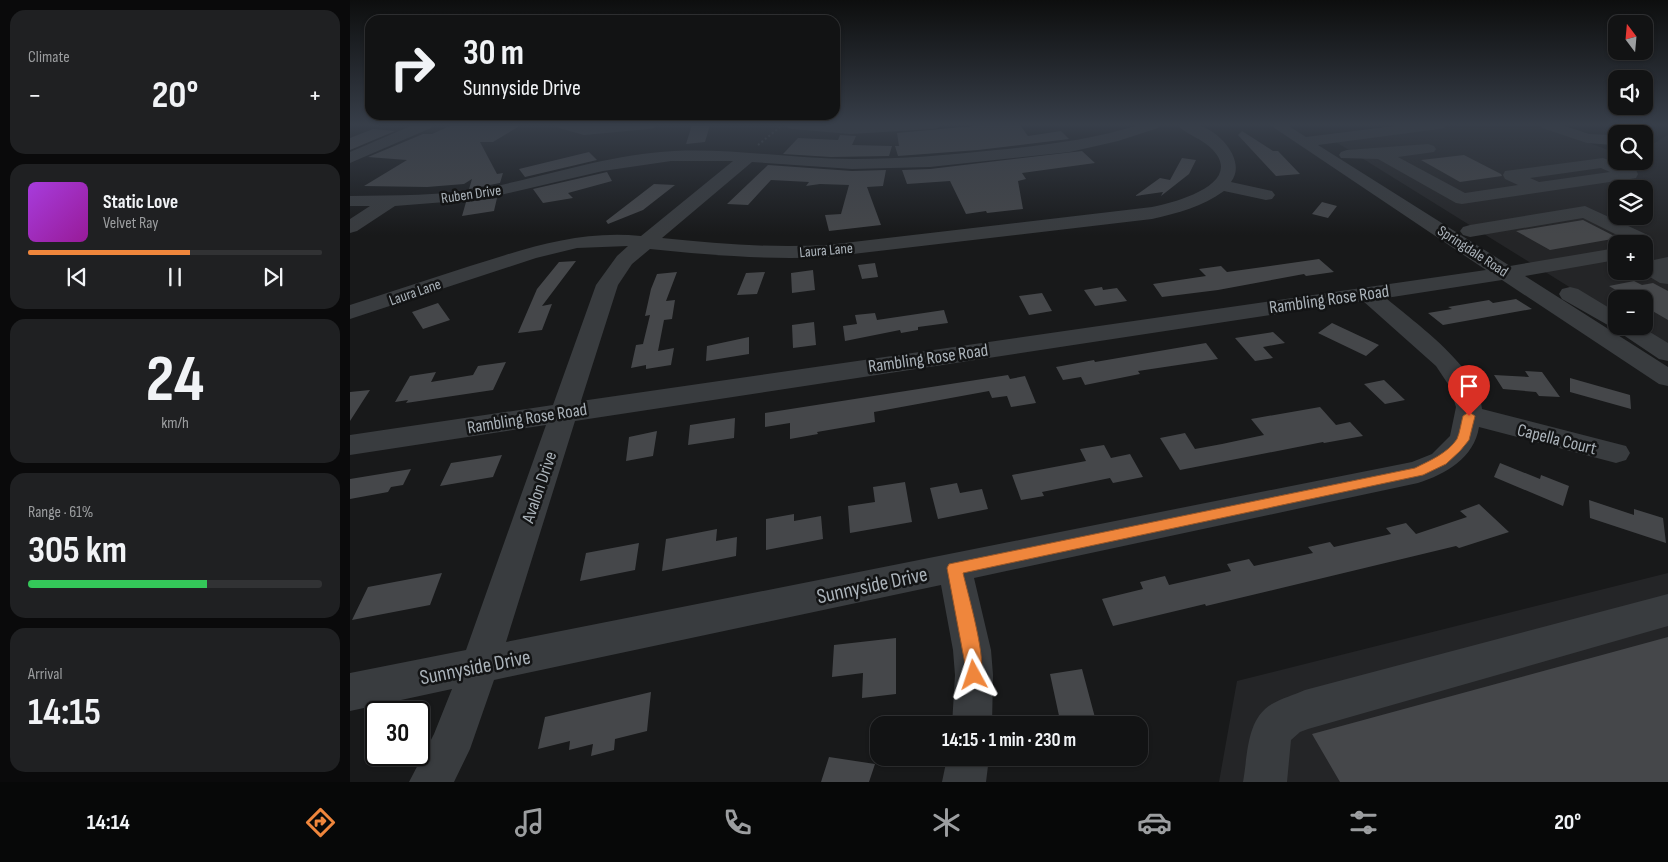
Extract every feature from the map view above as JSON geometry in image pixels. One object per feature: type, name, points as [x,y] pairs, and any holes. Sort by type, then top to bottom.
[{"type":"street","name":"Ruben Drive","points":[[350,201],[439,199],[483,194],[628,161]]},
{"type":"street","name":"Avalon Drive","points":[[431,782],[452,740],[480,666],[607,285],[624,260],[740,161]]},
{"type":"street","name":"Ruben Drive","points":[[833,161],[852,164],[935,161]]},
{"type":"street","points":[[1228,161],[1230,167],[1227,177],[1220,185],[1266,195]]},
{"type":"street","name":"Springdale Road","points":[[1343,161],[1411,211],[1518,271],[1608,318]]},
{"type":"street","name":"Springdale Road","points":[[1357,161],[1437,207],[1470,231],[1518,271],[1668,378]]},
{"type":"street","points":[[1394,161],[1462,199]]},
{"type":"street","points":[[1411,211],[1437,207],[1462,199],[1537,188],[1630,174],[1603,163],[1511,175],[1537,188]]},
{"type":"street","name":"Laura Lane","points":[[350,312],[556,246],[607,239],[761,253],[827,251],[1152,212],[1194,201],[1209,194],[1220,185]]},
{"type":"street","points":[[350,227],[390,201]]},
{"type":"street","points":[[1470,231],[1585,212],[1633,235]]},
{"type":"street","name":"Rambling Rose Road","points":[[350,444],[1518,271],[1608,255]]},
{"type":"street","points":[[1668,263],[1648,267],[1668,278]]},
{"type":"street","name":"Sunnyside Drive","points":[[350,692],[1418,472],[1442,460],[1463,440],[1469,408],[1463,387],[1455,372],[1423,341],[1367,293]]},
{"type":"street","points":[[1653,330],[1668,330]]},
{"type":"street","points":[[1637,335],[1668,354]]},
{"type":"street","name":"Capella Court","points":[[1469,416],[1616,453]]},
{"type":"street","points":[[955,568],[972,650],[974,675],[972,716]]},
{"type":"street","points":[[1265,782],[1272,730],[1286,718],[1305,710],[1668,610]]},
{"type":"street","points":[[964,782],[967,766]]},
{"type":"shaded area","points":[[1367,161],[1608,161],[1608,170],[1653,170],[1653,161],[1668,161],[1668,348],[1647,335],[1653,335],[1653,290],[1608,290],[1608,311]]},
{"type":"shaded area","points":[[1668,573],[1668,782],[1219,782],[1237,681]]},
{"type":"building","points":[[405,161],[490,161],[497,174],[503,173],[500,183],[469,189],[472,179],[464,184],[427,187],[364,186]]},
{"type":"building","points":[[550,161],[591,161],[525,177],[519,169]]},
{"type":"building","points":[[993,161],[1095,163],[1022,173],[1026,179],[1018,181],[1023,209],[966,214],[950,181],[907,184],[902,170],[930,169]]},
{"type":"building","points":[[1180,161],[1195,161],[1189,174],[1161,196],[1163,192],[1135,196],[1160,178],[1170,180]]},
{"type":"building","points":[[1263,161],[1288,161],[1300,174],[1276,176]]},
{"type":"building","points":[[1424,161],[1477,161],[1502,176],[1460,182]]},
{"type":"building","points":[[768,165],[852,171],[886,170],[883,186],[867,187],[881,225],[829,231],[825,215],[841,214],[849,185],[820,184],[806,186],[809,182],[771,180],[748,205],[727,204]]},
{"type":"building","points":[[607,172],[612,181],[568,193],[573,198],[543,203],[533,189]]},
{"type":"building","points":[[654,184],[675,185],[643,210],[608,224],[606,221]]},
{"type":"building","points":[[497,198],[494,211],[462,216],[466,202]]},
{"type":"building","points":[[1322,202],[1337,206],[1328,218],[1312,214]]},
{"type":"building","points":[[1583,220],[1612,235],[1608,235],[1608,240],[1550,250],[1516,231]]},
{"type":"building","points":[[1319,259],[1334,272],[1306,276],[1304,274],[1218,290],[1162,297],[1153,284],[1206,276],[1199,269],[1221,266],[1227,272]]},
{"type":"building","points":[[576,261],[542,306],[552,304],[542,330],[518,333],[537,289],[559,262]]},
{"type":"building","points":[[875,263],[878,277],[862,279],[858,265]]},
{"type":"building","points":[[813,270],[815,290],[792,293],[791,273]]},
{"type":"building","points":[[677,272],[666,301],[675,300],[672,319],[664,320],[658,351],[674,348],[671,365],[646,369],[646,365],[631,368],[636,345],[643,344],[650,315],[645,316],[651,289],[657,274]]},
{"type":"building","points":[[765,272],[757,294],[737,295],[746,273]]},
{"type":"building","points":[[1634,281],[1642,285],[1653,283],[1668,291],[1668,320],[1653,311],[1653,290],[1616,290],[1609,286]]},
{"type":"building","points":[[1102,287],[1103,290],[1117,288],[1127,301],[1095,306],[1084,290]]},
{"type":"building","points":[[1042,293],[1052,311],[1029,315],[1019,296]]},
{"type":"building","points":[[1516,299],[1532,309],[1443,325],[1428,313],[1452,309],[1448,307],[1489,300],[1493,303]]},
{"type":"building","points":[[438,303],[450,320],[423,329],[412,312]]},
{"type":"building","points":[[944,310],[948,323],[918,327],[918,330],[901,333],[900,330],[845,341],[843,326],[857,324],[855,315],[875,313],[877,320]]},
{"type":"building","points":[[814,322],[816,345],[793,348],[792,325]]},
{"type":"building","points":[[1332,323],[1379,345],[1366,356],[1318,333]]},
{"type":"building","points":[[1273,332],[1285,343],[1263,347],[1273,358],[1255,361],[1235,338]]},
{"type":"building","points":[[749,337],[749,354],[706,361],[707,346]]},
{"type":"building","points":[[1206,343],[1218,359],[1138,371],[1140,374],[1085,385],[1081,377],[1063,380],[1056,367],[1094,360],[1095,362]]},
{"type":"building","points":[[506,362],[493,390],[406,403],[408,400],[395,402],[410,376],[436,372],[431,382],[473,375],[478,366]]},
{"type":"building","points":[[1525,371],[1542,372],[1560,397],[1539,396],[1536,392],[1503,389],[1494,375],[1529,377]]},
{"type":"building","points":[[1008,375],[1010,379],[1025,376],[1036,403],[1011,407],[1007,396],[992,398],[989,391],[874,412],[875,422],[817,432],[818,434],[790,439],[790,423],[765,427],[765,413]]},
{"type":"building","points":[[1570,378],[1630,395],[1631,409],[1570,392]]},
{"type":"building","points":[[1384,380],[1405,400],[1385,404],[1364,384]]},
{"type":"building","points":[[370,390],[350,421],[350,392]]},
{"type":"building","points":[[1320,407],[1336,425],[1350,422],[1363,436],[1180,470],[1160,438],[1185,433],[1195,449],[1222,444],[1264,435],[1251,419]]},
{"type":"building","points":[[735,418],[734,438],[688,445],[690,425]]},
{"type":"building","points":[[657,431],[653,456],[626,461],[629,437]]},
{"type":"building","points":[[1104,445],[1111,458],[1130,454],[1143,477],[1113,483],[1110,478],[1042,492],[1044,496],[1021,500],[1012,475],[1086,461],[1080,449]]},
{"type":"building","points":[[502,455],[493,477],[440,486],[451,463]]},
{"type":"building","points":[[1500,463],[1540,479],[1541,475],[1569,486],[1563,506],[1494,477]]},
{"type":"building","points":[[411,469],[403,485],[391,487],[388,492],[350,499],[350,479]]},
{"type":"building","points":[[905,482],[912,522],[850,533],[848,506],[875,502],[873,487]]},
{"type":"building","points":[[957,483],[960,493],[982,489],[988,509],[938,519],[930,488]]},
{"type":"building","points":[[1589,500],[1634,515],[1634,509],[1663,518],[1666,543],[1590,518]]},
{"type":"building","points":[[1479,504],[1509,532],[1459,548],[1456,546],[1206,606],[1205,604],[1113,626],[1102,599],[1143,589],[1140,582],[1165,576],[1169,585],[1231,571],[1227,564],[1249,559],[1254,566],[1313,553],[1308,547],[1330,542],[1334,547],[1391,534],[1386,528],[1406,523],[1416,534],[1467,517],[1460,511]]},
{"type":"building","points":[[794,514],[794,521],[821,516],[823,539],[766,550],[766,519]]},
{"type":"building","points":[[717,529],[716,541],[737,537],[736,556],[662,571],[666,539]]},
{"type":"building","points":[[639,543],[635,570],[580,581],[586,553]]},
{"type":"building","points":[[442,573],[430,605],[352,620],[368,587]]},
{"type":"building","points":[[1668,637],[1668,782],[1340,782],[1312,734]]},
{"type":"building","points":[[896,638],[896,694],[862,698],[863,673],[832,677],[834,645]]},
{"type":"building","points":[[1082,669],[1095,716],[1059,716],[1050,674]]},
{"type":"building","points":[[651,692],[647,731],[615,739],[614,750],[591,756],[593,744],[569,750],[570,741],[538,749],[545,717]]},
{"type":"building","points":[[829,757],[870,763],[870,766],[874,766],[869,782],[821,782]]},
{"type":"route","points":[[974,675],[972,650],[955,568],[1402,477],[1418,472],[1442,460],[1456,448],[1463,440],[1469,416]]}]
